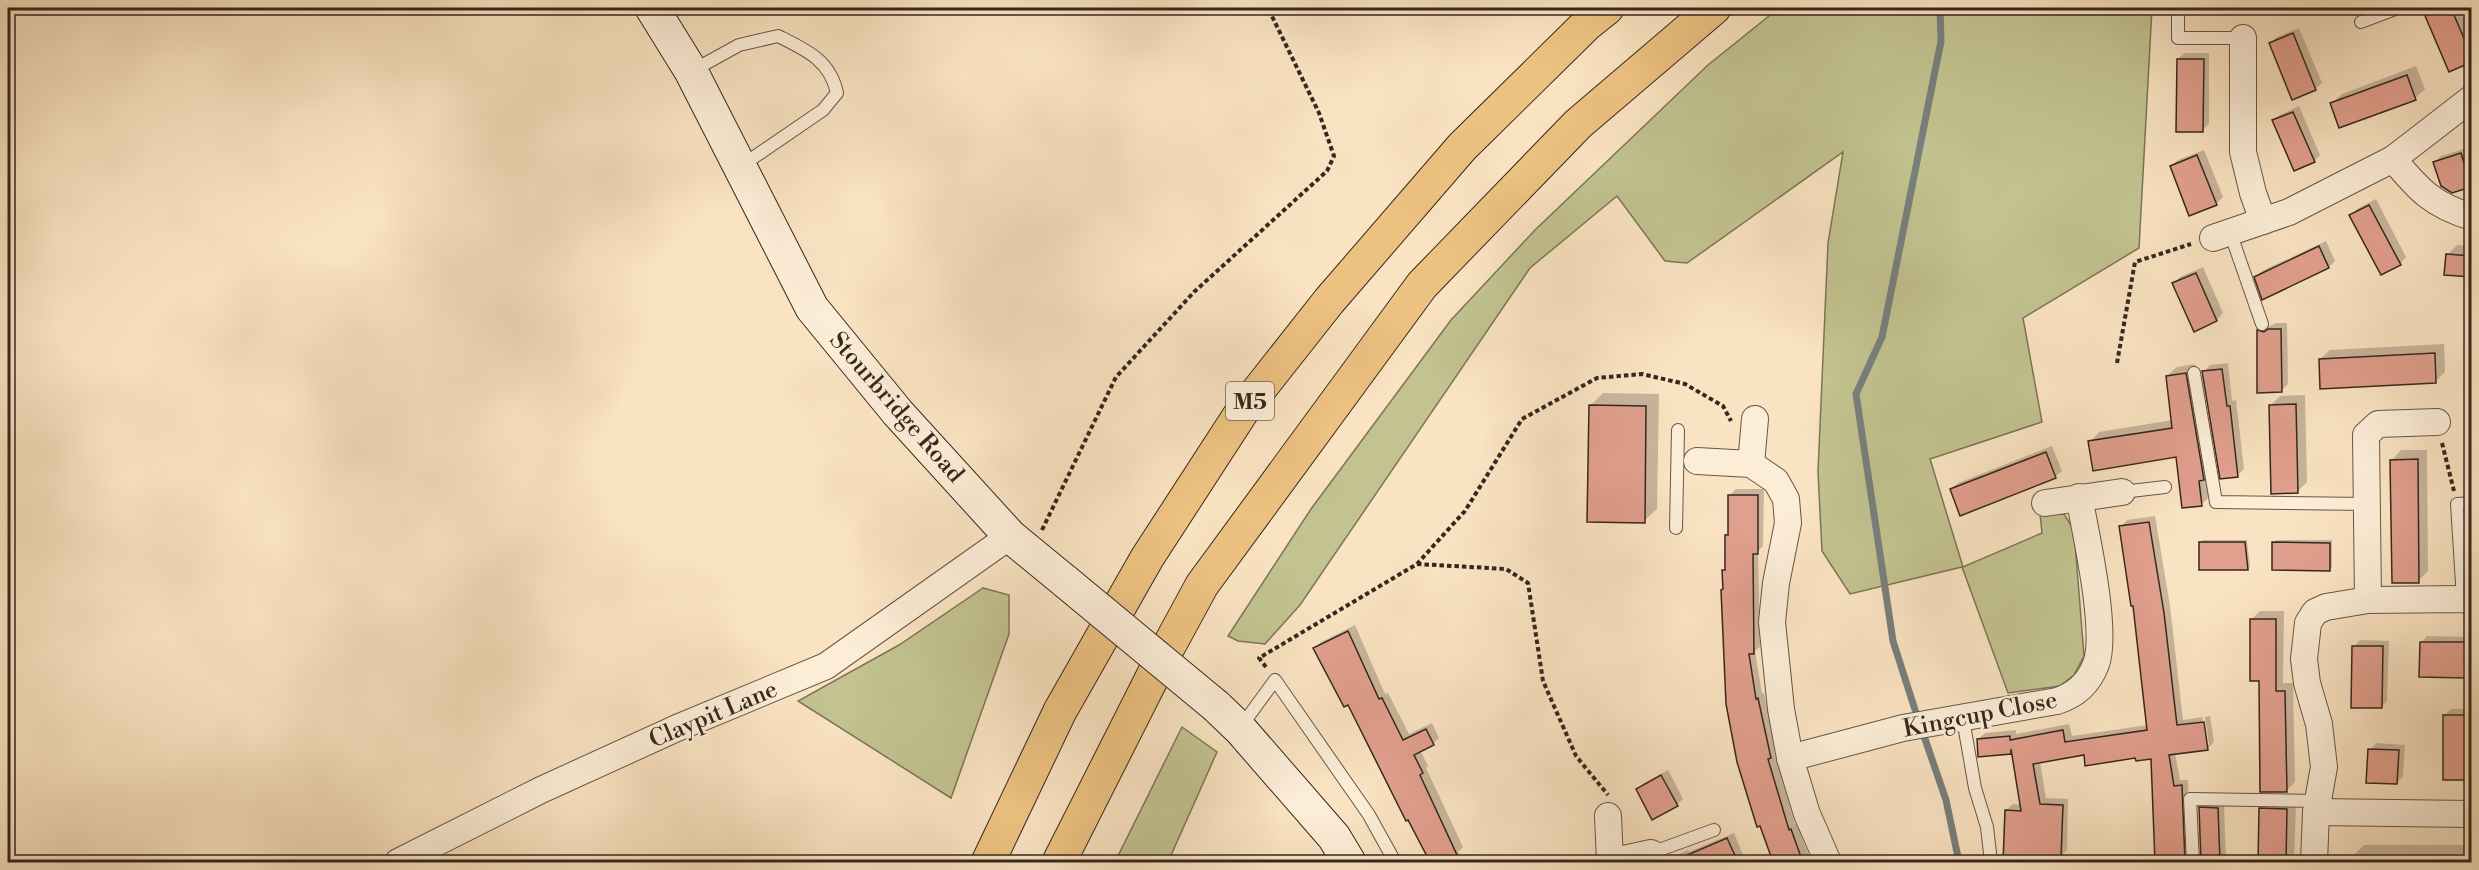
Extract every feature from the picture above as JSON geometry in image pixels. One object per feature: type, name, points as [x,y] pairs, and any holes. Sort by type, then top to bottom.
[{"type":"highway","name":"M5","points":[[988,862],[1060,711],[1147,558],[1243,410],[1329,302],[1462,147],[1606,8]]},
{"type":"highway","points":[[1059,862],[1158,666],[1202,585],[1422,285],[1578,124],[1714,8]]},
{"type":"main road","name":"Stourbridge Road","points":[[661,11],[812,308],[898,413],[1021,544],[1240,729],[1334,837],[1350,862]]},
{"type":"street","points":[[2243,38],[2243,152],[2253,194],[2263,221]]},
{"type":"street","points":[[2221,235],[2307,203],[2392,159],[2472,98]]},
{"type":"street","points":[[2392,159],[2421,192],[2453,211],[2472,217]]},
{"type":"street","points":[[2368,600],[2366,435],[2378,424],[2436,422]]},
{"type":"street","points":[[1687,461],[1753,443],[1786,499],[1788,523],[1776,583],[1772,622],[1781,709],[1790,758],[1814,833],[1828,862]]},
{"type":"street","points":[[2045,503],[2122,492]]},
{"type":"street","name":"Kingcup Close","points":[[1790,758],[1903,728],[2057,701],[2069,697],[2085,684],[2096,664],[2099,628],[2079,497]]},
{"type":"street","name":"Claypit Lane","points":[[398,862],[541,790],[677,728],[826,666],[1021,544]]},
{"type":"street","points":[[2314,862],[2317,807],[2324,767],[2319,723],[2307,683],[2304,660],[2308,623],[2315,612],[2326,607],[2368,600],[2467,601]]},
{"type":"street","points":[[2317,807],[2472,814]]},
{"type":"street","points":[[1608,816],[1610,862],[1651,853]]},
{"type":"lane","points":[[2178,8],[2178,38],[2243,38]]},
{"type":"lane","points":[[2361,22],[2398,8]]},
{"type":"lane","points":[[691,71],[739,45],[778,36],[809,53],[825,65],[834,80],[837,93],[822,110],[739,167]]},
{"type":"lane","points":[[2221,235],[2262,324]]},
{"type":"lane","points":[[2194,373],[2217,502],[2366,504]]},
{"type":"lane","points":[[1676,528],[1687,461],[1678,430]]},
{"type":"lane","points":[[2122,492],[2165,488]]},
{"type":"lane","points":[[2467,601],[2457,504],[2472,503]]},
{"type":"lane","points":[[1240,729],[1275,680],[1369,815],[1395,862]]},
{"type":"lane","points":[[1963,719],[1975,788],[1987,827],[1991,862]]},
{"type":"lane","points":[[2193,862],[2190,799],[2317,807]]},
{"type":"lane","points":[[1651,853],[1714,830]]},
{"type":"path","points":[[1021,544],[1116,377],[1194,292],[1327,171],[1334,156],[1319,113],[1268,8]]},
{"type":"path","points":[[2117,363],[2135,262],[2221,235]]},
{"type":"path","points":[[1275,680],[1259,658],[1417,564],[1465,511],[1522,419],[1597,378],[1642,374],[1685,384],[1723,406],[1742,440],[1753,443]]},
{"type":"path","points":[[2436,422],[2457,504]]},
{"type":"path","points":[[1417,564],[1506,569],[1528,583],[1544,681],[1576,756],[1608,794],[1608,816]]},
{"type":"green space","points":[[1779,8],[2152,8],[2139,248],[2023,318],[2042,422],[1930,459],[1963,567],[2042,533],[2040,514],[2064,514],[2074,530],[2084,656],[2074,675],[2060,686],[2008,693],[1962,567],[1850,594],[1822,551],[1818,472],[1828,243],[1843,152],[1687,263],[1665,261],[1617,196],[1530,268],[1300,605],[1265,644],[1238,641],[1228,636],[1311,509],[1451,320],[1535,230],[1708,65]]},
{"type":"green space","points":[[983,588],[1009,595],[1009,634],[951,798],[798,701],[899,645]]},
{"type":"green space","points":[[1182,727],[1217,752],[1168,862],[1115,862]]},
{"type":"building","points":[[2432,8],[2451,8],[2472,57],[2472,62],[2449,72],[2423,11]]},
{"type":"building","points":[[2293,33],[2316,90],[2292,100],[2269,43]]},
{"type":"building","points":[[2177,59],[2204,59],[2203,132],[2176,132]]},
{"type":"building","points":[[2407,75],[2416,100],[2339,128],[2330,103]]},
{"type":"building","points":[[2293,112],[2315,162],[2294,171],[2272,120]]},
{"type":"building","points":[[2461,153],[2471,187],[2452,193],[2441,186],[2433,162]]},
{"type":"building","points":[[2197,155],[2217,205],[2189,216],[2170,166]]},
{"type":"building","points":[[2369,205],[2401,265],[2381,275],[2349,215]]},
{"type":"building","points":[[2319,246],[2329,268],[2262,300],[2254,277]]},
{"type":"building","points":[[2446,254],[2472,256],[2472,277],[2444,275]]},
{"type":"building","points":[[2196,273],[2217,321],[2194,332],[2172,283]]},
{"type":"building","points":[[2268,329],[2281,329],[2282,392],[2257,393],[2257,330],[2264,332]]},
{"type":"building","points":[[2435,353],[2436,383],[2320,389],[2319,359]]},
{"type":"building","points":[[2222,369],[2227,406],[2230,406],[2238,477],[2220,479],[2202,371]]},
{"type":"building","points":[[2186,373],[2204,480],[2199,481],[2202,506],[2182,508],[2176,457],[2093,471],[2088,441],[2172,428],[2166,376]]},
{"type":"building","points":[[2296,404],[2298,493],[2271,494],[2269,405]]},
{"type":"building","points":[[1589,405],[1646,406],[1645,523],[1587,522]]},
{"type":"building","points":[[2046,452],[2056,478],[1960,516],[1950,489]]},
{"type":"building","points":[[2418,459],[2419,583],[2392,583],[2390,460]]},
{"type":"building","points":[[1728,495],[1758,495],[1758,554],[1753,554],[1754,654],[1749,654],[1756,699],[1758,698],[1771,758],[1768,759],[1789,830],[1791,829],[1801,857],[1786,862],[1773,862],[1760,826],[1757,827],[1737,762],[1726,704],[1721,590],[1723,589],[1722,570],[1725,570],[1725,535],[1728,535]]},
{"type":"building","points":[[2149,522],[2164,613],[2177,725],[2204,722],[2208,750],[2169,755],[2174,786],[2182,785],[2185,862],[2155,862],[2151,759],[2136,761],[2135,758],[2085,766],[2084,755],[2033,764],[2040,804],[2063,805],[2061,858],[2040,858],[2039,862],[2003,862],[2005,810],[2021,811],[2011,749],[2011,754],[1978,757],[1977,739],[2010,736],[2010,740],[2063,730],[2065,742],[2147,730],[2133,606],[2131,606],[2119,526]]},
{"type":"building","points":[[2199,542],[2245,542],[2248,570],[2199,570]]},
{"type":"building","points":[[2272,542],[2330,543],[2330,571],[2272,570]]},
{"type":"building","points":[[2250,619],[2276,619],[2276,691],[2285,691],[2287,792],[2260,792],[2259,681],[2250,681]]},
{"type":"building","points":[[1348,631],[1379,699],[1382,698],[1403,740],[1426,729],[1434,745],[1414,755],[1423,773],[1420,775],[1457,855],[1443,862],[1430,862],[1408,820],[1406,821],[1348,705],[1344,707],[1313,648]]},
{"type":"building","points":[[2420,642],[2467,642],[2466,678],[2419,677]]},
{"type":"building","points":[[2352,646],[2383,646],[2382,708],[2351,708]]},
{"type":"building","points":[[2443,715],[2471,715],[2471,780],[2443,780]]},
{"type":"building","points":[[2368,749],[2399,750],[2397,784],[2366,783]]},
{"type":"building","points":[[1661,775],[1678,806],[1652,820],[1636,789]]},
{"type":"building","points":[[2199,807],[2218,808],[2220,862],[2201,862]]},
{"type":"building","points":[[2259,808],[2287,809],[2286,862],[2258,862]]},
{"type":"building","points":[[1727,838],[1738,862],[1671,862]]},
{"type":"waterway","points":[[1917,716],[1893,641],[1856,394],[1882,337],[1941,41],[1940,8]]},
{"type":"waterway","points":[[1924,736],[1946,800],[1959,862]]}]
